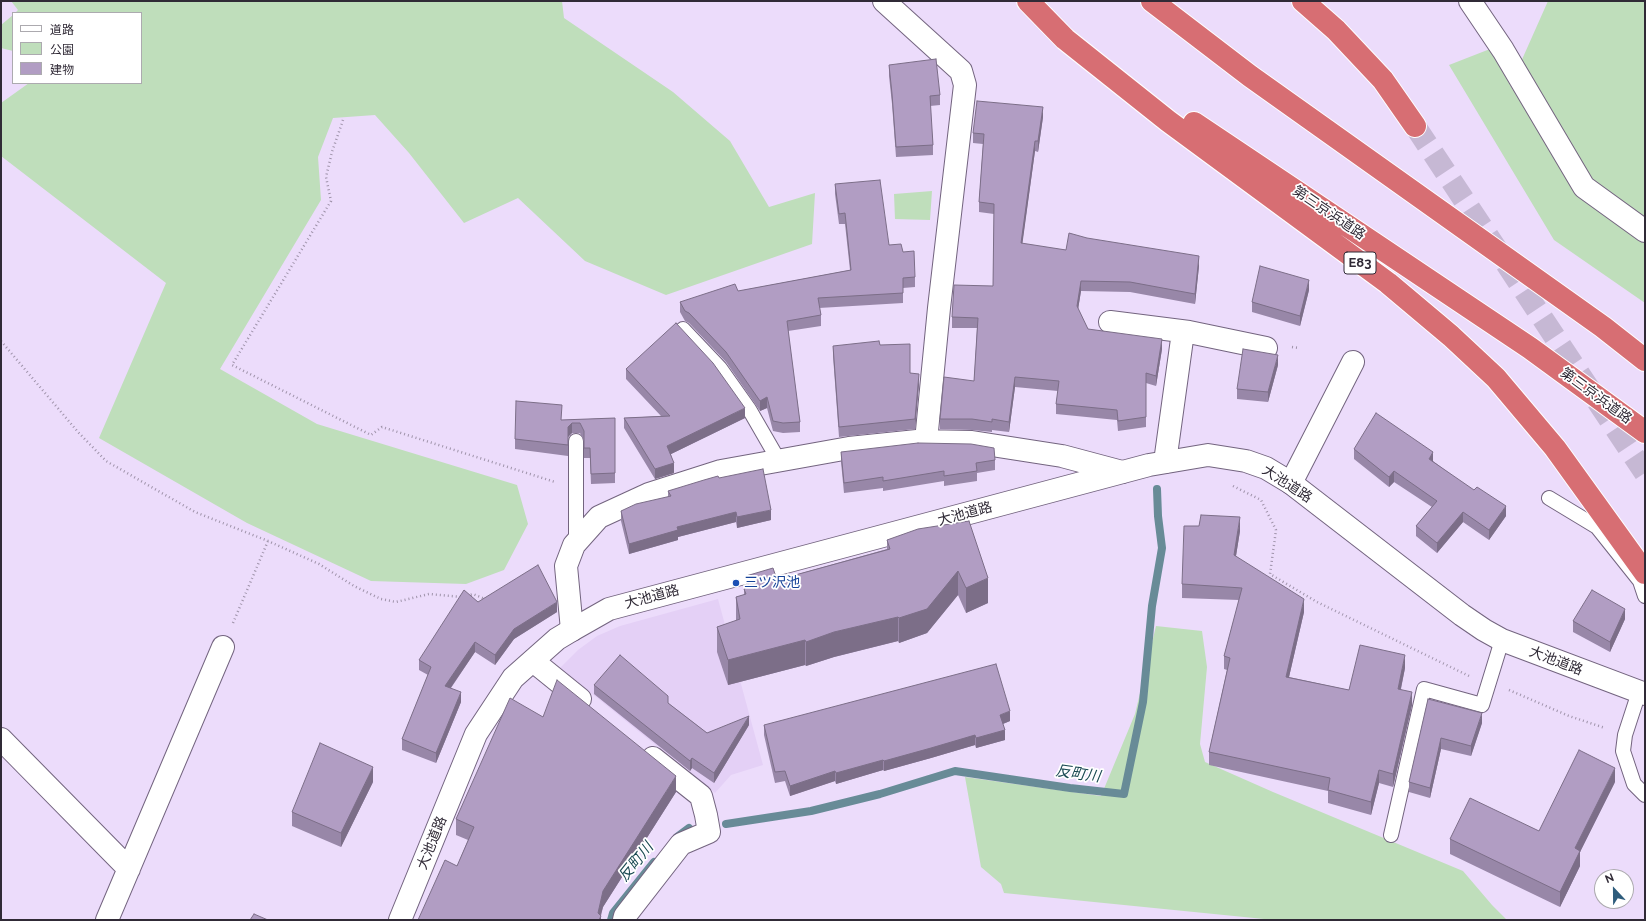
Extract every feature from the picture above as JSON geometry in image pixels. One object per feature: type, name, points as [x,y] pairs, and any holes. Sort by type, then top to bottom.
[{"type":"highway","name":"E83","points":[[1028,1],[1065,39],[1168,122],[1388,283],[1451,336],[1496,378],[1555,448],[1645,573]]},
{"type":"highway","name":"第三京浜道路","points":[[1037,1],[1070,31],[1176,111],[1530,348],[1645,432]]},
{"type":"highway","points":[[1152,1],[1250,76],[1603,327],[1645,360]]},
{"type":"highway","points":[[1303,1],[1336,30],[1383,80],[1415,126]]},
{"type":"street","points":[[884,1],[961,71],[965,85],[939,308],[926,441]]},
{"type":"street","points":[[1470,1],[1503,50],[1584,187],[1645,231]]},
{"type":"street","points":[[1110,322],[1183,332],[1266,348]]},
{"type":"street","points":[[1165,462],[1183,332]]},
{"type":"street","points":[[1291,483],[1353,362]]},
{"type":"street","points":[[572,630],[566,566],[576,542],[599,517],[649,494],[721,471],[849,448],[926,441],[972,442],[1062,456],[1122,472]]},
{"type":"street","name":"大池道路","points":[[400,920],[476,734],[513,678],[557,639],[572,630],[609,609],[1122,472],[1165,462],[1208,455],[1246,461],[1266,468],[1291,483],[1462,615],[1502,640],[1642,693]]},
{"type":"street","points":[[107,920],[223,647]]},
{"type":"street","points":[[533,661],[595,711]]},
{"type":"street","points":[[1,739],[129,869]]},
{"type":"street","points":[[624,920],[625,916],[681,844],[708,832],[706,815],[701,796],[638,746]]},
{"type":"lane","points":[[683,329],[720,368],[749,409],[779,461]]},
{"type":"lane","points":[[576,441],[576,542]]},
{"type":"lane","points":[[1549,498],[1597,527],[1640,581],[1645,596]]},
{"type":"lane","points":[[1391,835],[1424,689],[1482,705],[1502,640]]},
{"type":"lane","points":[[1642,693],[1625,735],[1623,751],[1634,784],[1645,795]]},
{"type":"path","points":[[343,120],[332,152],[326,177],[331,201],[232,365],[371,435],[382,427],[489,462],[576,488]]},
{"type":"path","points":[[1,341],[78,432],[106,461],[195,512],[268,541],[319,564],[354,586],[381,599],[396,602],[411,600],[429,594],[462,597],[473,594],[484,599],[491,596]]},
{"type":"path","points":[[1230,485],[1261,500],[1276,530],[1270,574],[1317,602],[1475,679],[1510,690],[1569,716],[1625,735]]},
{"type":"path","points":[[223,647],[268,541]]},
{"type":"shaded area","points":[[718,599],[763,765],[731,775],[715,793],[560,668],[578,650],[597,636],[620,626]]},
{"type":"green space","points":[[11,1],[562,1],[564,18],[673,92],[730,141],[769,207],[815,193],[812,244],[666,295],[585,261],[518,198],[464,223],[409,153],[375,115],[333,118],[318,157],[321,200],[220,369],[317,424],[517,485],[528,524],[504,570],[466,584],[371,581],[247,523],[99,438],[166,283],[1,156],[1,103],[28,84],[142,84],[142,12],[16,12],[18,10]]},
{"type":"green space","points":[[1548,1],[1645,1],[1645,303],[1554,240],[1449,65],[1490,49],[1513,90],[1516,73]]},
{"type":"green space","points":[[12,16],[12,51],[1,48],[1,25]]},
{"type":"green space","points":[[932,191],[930,220],[895,219],[894,194]]},
{"type":"green space","points":[[1156,626],[1202,631],[1207,667],[1200,744],[1205,762],[1463,871],[1507,920],[1274,920],[1004,893],[1001,884],[981,867],[965,777],[1101,796],[1135,714]]},
{"type":"building","points":[[936,59],[940,95],[930,96],[933,145],[896,147],[889,65]]},
{"type":"building","points":[[977,101],[1043,107],[1038,141],[1035,141],[1021,243],[1066,250],[1069,233],[1087,238],[1199,256],[1195,294],[1130,282],[1081,281],[1077,306],[1088,329],[1162,339],[1156,376],[1146,373],[1146,417],[1118,421],[1117,410],[1056,404],[1059,381],[1015,377],[1009,422],[992,419],[992,422],[972,419],[940,419],[944,377],[974,381],[978,318],[952,317],[954,285],[993,286],[994,204],[979,202],[984,134],[973,133]]},
{"type":"building","points":[[880,180],[889,245],[901,244],[903,252],[914,251],[915,277],[903,278],[903,293],[818,298],[821,315],[787,321],[800,422],[783,423],[773,421],[767,397],[760,401],[726,352],[689,313],[685,311],[680,302],[735,284],[738,291],[851,270],[845,213],[839,214],[835,184]]},
{"type":"building","points":[[1260,266],[1309,280],[1300,316],[1252,302]]},
{"type":"building","points":[[676,323],[713,363],[745,408],[667,446],[674,463],[655,469],[624,418],[670,416],[626,369]]},
{"type":"building","points":[[879,341],[880,345],[910,344],[910,373],[919,374],[915,419],[839,427],[833,346]]},
{"type":"building","points":[[1243,349],[1278,355],[1268,392],[1237,389]]},
{"type":"building","points":[[516,401],[562,405],[561,420],[615,418],[615,473],[591,474],[590,448],[584,448],[584,431],[580,423],[572,423],[568,427],[568,445],[515,439]]},
{"type":"building","points":[[1376,413],[1433,452],[1429,459],[1474,490],[1477,487],[1506,506],[1489,530],[1463,512],[1437,543],[1416,526],[1437,501],[1394,471],[1389,477],[1354,449]]},
{"type":"building","points":[[918,443],[971,444],[994,448],[995,460],[976,463],[977,471],[944,476],[944,471],[883,481],[883,477],[844,483],[841,452]]},
{"type":"building","points":[[763,469],[771,510],[737,517],[736,512],[677,527],[678,530],[629,544],[621,511],[636,504],[671,496],[668,491],[704,480],[718,476],[719,478]]},
{"type":"building","points":[[1201,515],[1240,517],[1234,555],[1304,599],[1286,677],[1349,690],[1360,645],[1405,655],[1398,689],[1412,692],[1393,774],[1379,770],[1371,802],[1328,790],[1330,778],[1209,752],[1230,658],[1224,656],[1242,588],[1182,584],[1184,526],[1199,526]]},
{"type":"building","points":[[969,521],[988,578],[966,588],[958,571],[927,609],[899,618],[834,632],[806,642],[805,640],[728,660],[717,627],[740,619],[736,597],[746,594],[744,589],[749,586],[746,576],[773,568],[777,580],[890,549],[887,540],[918,529]]},
{"type":"building","points":[[538,565],[557,602],[514,629],[495,655],[475,642],[445,686],[461,692],[436,753],[402,739],[431,667],[419,660],[464,590],[478,602]]},
{"type":"building","points":[[1592,590],[1625,609],[1610,642],[1573,621]]},
{"type":"building","points":[[620,655],[668,696],[668,703],[707,733],[749,716],[714,773],[692,758],[690,761],[594,685]]},
{"type":"building","points":[[996,664],[1010,711],[1000,715],[1005,730],[976,738],[975,735],[836,773],[835,771],[790,786],[785,771],[775,772],[764,725]]},
{"type":"building","points":[[557,680],[676,776],[603,891],[598,913],[601,916],[599,920],[418,920],[445,860],[457,866],[474,827],[456,819],[510,698],[543,717]]},
{"type":"building","points":[[1428,699],[1482,713],[1471,746],[1441,738],[1430,788],[1409,782]]},
{"type":"building","points":[[320,743],[373,767],[341,833],[292,812]]},
{"type":"building","points":[[1579,750],[1615,768],[1575,848],[1580,851],[1560,892],[1450,839],[1470,798],[1539,831]]},
{"type":"building","points":[[254,914],[268,920],[250,920]]},
{"type":"waterway","name":"反町川","points":[[726,824],[811,811],[880,794],[955,771],[1070,788],[1124,794],[1143,702],[1152,606],[1162,548],[1158,516],[1157,489]]},
{"type":"waterway","name":"反町川","points":[[677,837],[689,828]]},
{"type":"waterway","name":"反町川","points":[[611,920],[613,913],[654,862]]},
{"type":"tunnel","points":[[1415,126],[1645,473]]},
{"type":"place","name":"三ツ沢池","points":[[736,583]]}]
